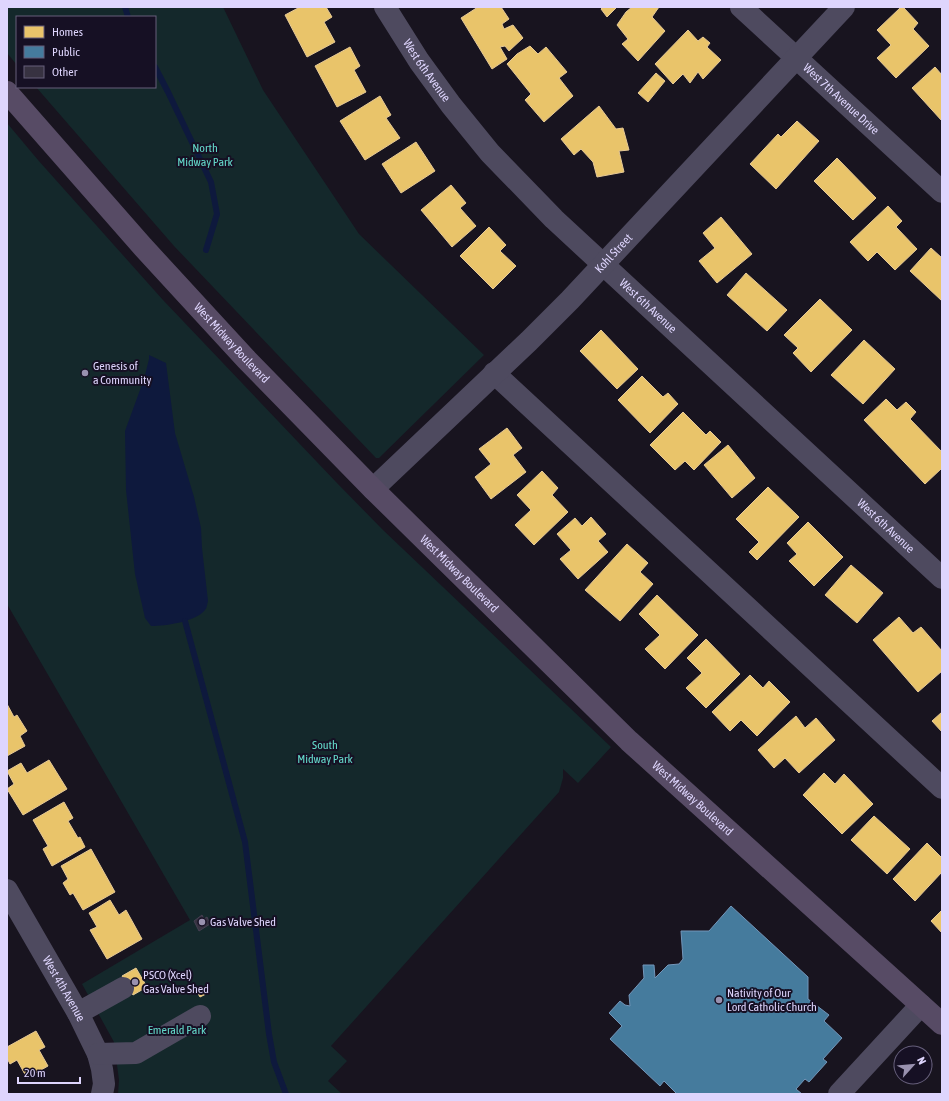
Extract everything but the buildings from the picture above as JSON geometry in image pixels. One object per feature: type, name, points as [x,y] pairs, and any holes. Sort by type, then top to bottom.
[{"type":"main road","name":"West Midway Boulevard","points":[[7,92],[138,241],[246,359],[373,489],[629,741],[942,1024]]},
{"type":"street","name":"West 6th Avenue","points":[[385,7],[419,61],[451,105],[490,153],[554,219],[942,578]]},
{"type":"street","name":"West 7th Avenue Drive","points":[[740,7],[942,192]]},
{"type":"street","name":"Kohl Street","points":[[373,489],[529,341],[604,264],[844,7]]},
{"type":"street","points":[[494,373],[942,788]]},
{"type":"street","name":"West 4th Avenue","points":[[7,890],[78,1013],[98,1054],[104,1084],[102,1094]]},
{"type":"street","points":[[78,1013],[123,988]]},
{"type":"street","points":[[839,1094],[921,1005]]},
{"type":"street","points":[[98,1054],[136,1053],[200,1016]]},
{"type":"green space","name":"North Midway Park","points":[[7,7],[223,7],[263,90],[359,234],[484,355],[379,458],[376,458],[174,246],[37,88],[156,88],[156,16],[16,16],[16,64],[7,53]]},
{"type":"green space","name":"South Midway Park","points":[[7,123],[38,160],[163,300],[336,482],[383,530],[611,747],[578,783],[563,769],[563,778],[559,792],[331,1046],[347,1061],[328,1081],[342,1094],[118,1094],[119,1080],[114,1042],[82,984],[190,920],[7,604]]},
{"type":"water","points":[[149,355],[166,363],[175,433],[194,497],[201,528],[208,601],[205,610],[194,618],[172,624],[151,626],[145,618],[135,574],[126,490],[125,431],[144,379]]},
{"type":"waterway","points":[[125,7],[128,16]]},
{"type":"waterway","points":[[156,69],[211,182],[217,214],[206,250]]},
{"type":"waterway","points":[[185,621],[245,842],[269,1034],[274,1062],[286,1094]]},
{"type":"place","name":"Genesis of a Community","points":[[85,373]]},
{"type":"place","name":"Gas Valve Shed","points":[[202,922]]},
{"type":"place","name":"PSCO (Xcel) Gas Valve Shed","points":[[135,982]]},
{"type":"place","name":"Nativity of Our Lord Catholic Church","points":[[719,1000]]},
{"type":"park label","name":"Emerald Park","points":[[177,1030]]}]
